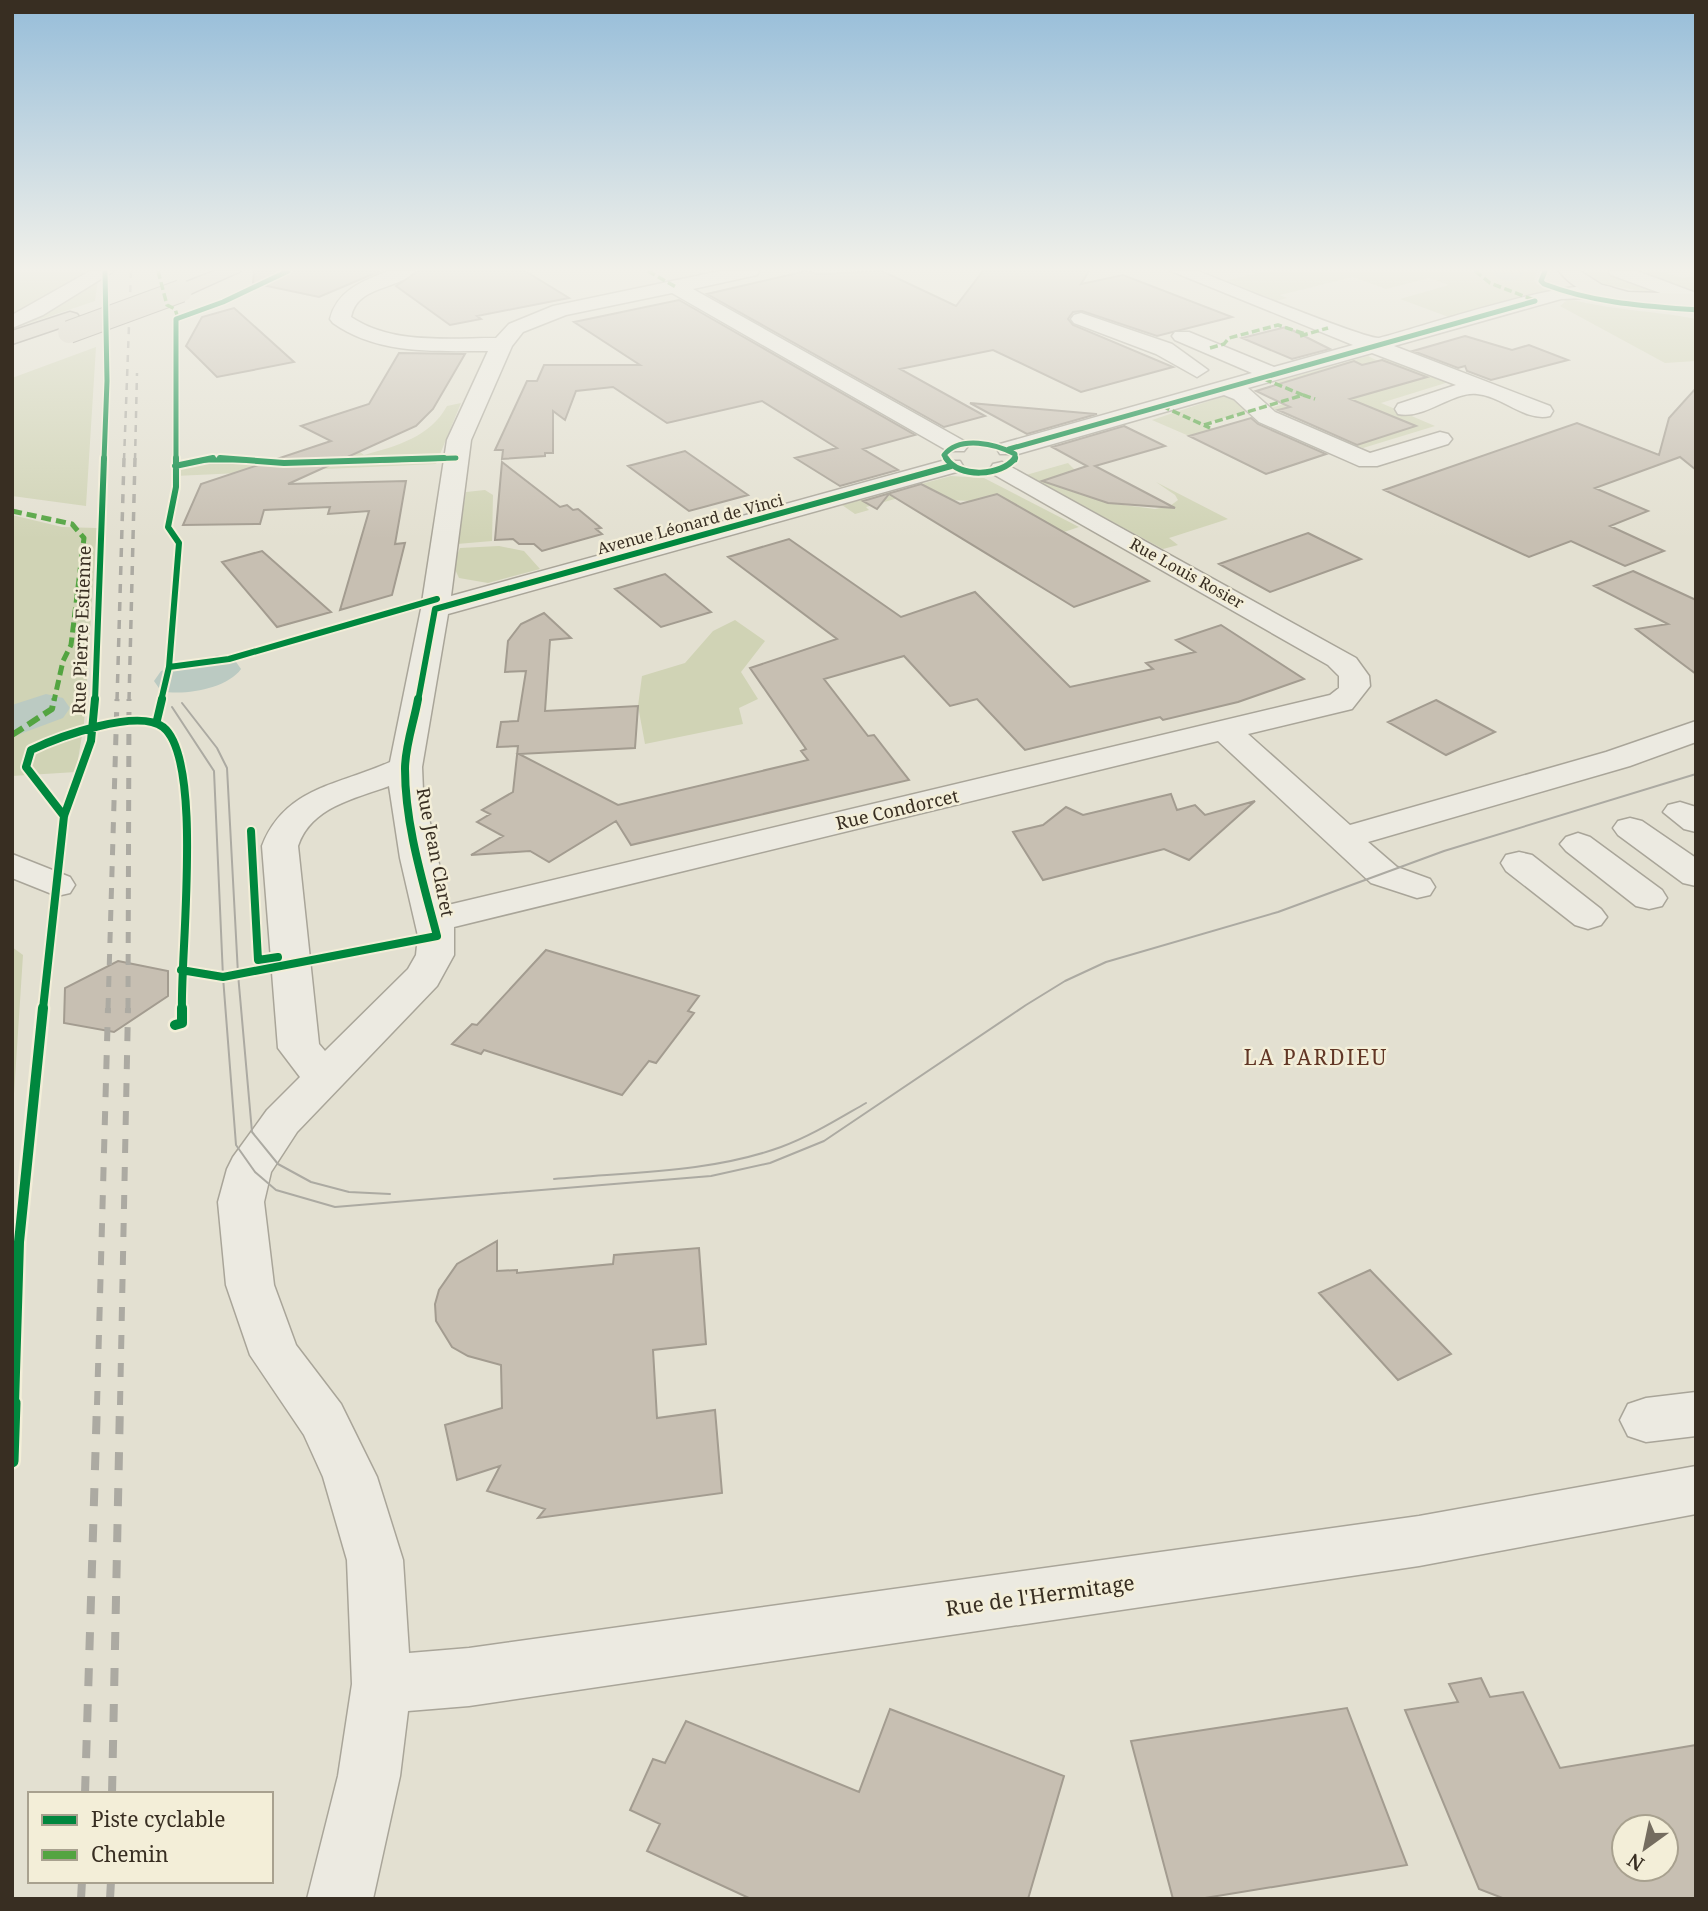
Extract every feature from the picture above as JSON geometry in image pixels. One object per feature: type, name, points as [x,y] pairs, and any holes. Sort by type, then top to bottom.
[{"type":"street","name":"Rue Jean Claret","points":[[340,1899],[369,1776],[382,1685],[375,1560],[350,1477],[329,1432],[275,1355],[250,1285],[241,1202],[248,1169],[282,1121],[323,1076],[423,977],[435,955],[436,936],[408,801],[405,767],[458,490],[459,440],[495,360]]},
{"type":"street","points":[[796,360],[975,471],[1226,388],[1324,360]]},
{"type":"street","points":[[1182,360],[1197,370]]},
{"type":"street","points":[[1241,360],[1274,374]]},
{"type":"street","points":[[1411,360],[1542,411]]},
{"type":"street","points":[[1406,409],[1476,386]]},
{"type":"street","points":[[1226,388],[1242,394],[1267,417],[1368,461],[1440,439]]},
{"type":"street","name":"Avenue Léonard de Vinci","points":[[435,609],[653,531],[954,456]]},
{"type":"street","name":"Rue Louis Rosier","points":[[1005,459],[1339,659],[1356,675],[1356,688]]},
{"type":"street","name":"Rue Condorcet","points":[[433,920],[1341,702],[1356,688]]},
{"type":"street","points":[[1225,730],[1384,875],[1418,887]]},
{"type":"street","points":[[1343,838],[1618,759],[1696,731]]},
{"type":"street","points":[[323,1076],[299,1048],[281,857],[283,831],[290,820],[312,806],[381,780],[405,767]]},
{"type":"street","points":[[1630,828],[1696,875]]},
{"type":"street","points":[[1578,844],[1649,898]]},
{"type":"street","points":[[1519,863],[1588,917]]},
{"type":"street","points":[[12,865],[57,885]]},
{"type":"street","points":[[1646,1420],[1696,1414]]},
{"type":"street","name":"Rue de l'Hermitage","points":[[382,1685],[469,1677],[1419,1541],[1696,1490]]},
{"type":"green space","points":[[60,360],[95,360],[86,506],[12,496],[12,378]]},
{"type":"green space","points":[[1353,360],[1394,360],[1452,381],[1381,403],[1435,426],[1363,448],[1271,408],[1309,396],[1275,382]]},
{"type":"green space","points":[[1660,360],[1696,360],[1696,361],[1665,363]]},
{"type":"green space","points":[[1224,396],[1237,399],[1250,411],[1203,424],[1213,429],[1189,436],[1152,420]]},
{"type":"green space","points":[[461,403],[436,464],[175,476],[175,468],[214,460],[268,461],[360,452],[364,455],[412,439],[432,425],[447,406]]},
{"type":"green space","points":[[1068,463],[1075,470],[1056,476],[1108,503],[1155,509],[1170,506],[1178,500],[1156,482],[1228,519],[1169,538],[1178,545],[1163,549],[1026,475]]},
{"type":"green space","points":[[951,476],[984,478],[1079,527],[1064,532],[970,501],[949,500],[931,489],[866,507],[869,510],[855,514],[842,505]]},
{"type":"green space","points":[[485,490],[493,495],[492,541],[457,544],[466,492]]},
{"type":"green space","points":[[12,515],[62,527],[97,528],[84,723],[76,772],[12,776]]},
{"type":"green space","points":[[499,546],[524,551],[540,569],[488,583],[459,578],[453,565],[460,548]]},
{"type":"green space","points":[[735,620],[765,641],[741,672],[758,699],[739,708],[743,724],[645,744],[638,706],[642,676],[685,663],[713,631]]},
{"type":"green space","points":[[12,947],[23,955],[12,1125]]},
{"type":"building","points":[[200,360],[294,362],[217,377]]},
{"type":"building","points":[[395,360],[461,360],[433,409],[416,426],[288,484],[406,481],[395,544],[405,543],[392,595],[340,610],[369,511],[328,514],[330,507],[264,510],[260,524],[183,525],[201,484],[331,441],[301,426],[369,404]]},
{"type":"building","points":[[633,360],[784,360],[915,435],[863,449],[898,470],[840,486],[795,458],[837,448],[762,401],[667,423],[613,387],[576,391],[565,420],[553,411],[553,453],[502,459],[503,450],[495,450],[527,381],[537,381],[544,365],[640,365]]},
{"type":"building","points":[[825,360],[943,360],[900,369],[985,416],[944,427]]},
{"type":"building","points":[[1014,360],[1157,360],[1173,367],[1081,392]]},
{"type":"building","points":[[1382,360],[1427,377],[1350,399],[1416,426],[1357,445],[1278,410],[1290,407],[1256,391],[1354,361],[1362,365]]},
{"type":"building","points":[[1437,360],[1567,360],[1491,380],[1467,371],[1465,366],[1458,368]]},
{"type":"building","points":[[1696,388],[1696,470],[1680,457],[1595,488],[1648,511],[1610,526],[1664,551],[1625,566],[1571,541],[1529,557],[1384,490],[1577,423],[1659,455],[1669,418]]},
{"type":"building","points":[[970,403],[1096,414],[1097,414],[1027,434]]},
{"type":"building","points":[[1251,418],[1258,424],[1326,454],[1266,474],[1189,436]]},
{"type":"building","points":[[1124,426],[1165,446],[1095,466],[1175,508],[1108,503],[1042,481],[1087,466],[1052,447]]},
{"type":"building","points":[[685,451],[748,495],[689,511],[628,466]]},
{"type":"building","points":[[502,462],[560,507],[567,505],[573,510],[578,509],[601,528],[596,529],[602,534],[542,551],[534,544],[519,544],[513,539],[495,540]]},
{"type":"building","points":[[921,484],[960,504],[997,494],[1149,581],[1074,607],[889,494],[877,509],[863,501]]},
{"type":"building","points":[[1308,533],[1361,559],[1270,592],[1219,564]]},
{"type":"building","points":[[789,539],[901,617],[975,592],[1070,687],[1153,669],[1146,663],[1195,652],[1176,640],[1221,625],[1304,679],[1238,702],[1163,720],[1160,717],[1025,750],[977,699],[950,706],[904,656],[824,679],[868,736],[874,735],[909,780],[631,845],[616,821],[549,862],[530,851],[471,855],[503,836],[477,822],[490,814],[482,810],[513,792],[518,746],[497,747],[501,722],[518,721],[526,671],[505,672],[508,641],[521,624],[544,613],[571,638],[550,640],[545,711],[638,706],[635,748],[519,754],[618,805],[808,760],[801,751],[806,749],[750,668],[837,639],[728,557]]},
{"type":"building","points":[[262,551],[331,612],[277,627],[222,562]]},
{"type":"building","points":[[1633,571],[1696,600],[1696,674],[1636,629],[1668,624],[1594,586]]},
{"type":"building","points":[[665,574],[711,612],[661,627],[615,589]]},
{"type":"building","points":[[1436,700],[1495,732],[1446,755],[1388,722]]},
{"type":"building","points":[[1171,794],[1177,810],[1195,805],[1205,815],[1255,801],[1189,860],[1164,849],[1043,880],[1013,832],[1043,825],[1066,807],[1083,815]]},
{"type":"building","points":[[546,950],[699,996],[688,1011],[694,1013],[656,1063],[649,1061],[622,1095],[484,1050],[481,1054],[452,1044],[472,1024],[477,1025]]},
{"type":"building","points":[[118,961],[168,971],[168,996],[114,1032],[64,1023],[65,988]]},
{"type":"building","points":[[497,1241],[497,1271],[517,1270],[517,1273],[613,1264],[614,1255],[699,1248],[706,1344],[653,1350],[657,1418],[715,1410],[722,1493],[538,1518],[545,1509],[487,1491],[500,1466],[457,1480],[445,1425],[502,1408],[501,1365],[468,1356],[452,1347],[436,1321],[435,1304],[439,1290],[457,1264]]},
{"type":"building","points":[[1370,1270],[1451,1354],[1398,1380],[1319,1293]]},
{"type":"building","points":[[1481,1678],[1490,1697],[1523,1692],[1560,1768],[1696,1745],[1696,1899],[1505,1899],[1479,1889],[1405,1710],[1458,1702],[1449,1684]]},
{"type":"building","points":[[1347,1708],[1407,1865],[1199,1899],[1173,1899],[1131,1741]]},
{"type":"building","points":[[890,1709],[1064,1776],[1028,1899],[751,1899],[647,1851],[660,1824],[630,1810],[653,1759],[665,1763],[686,1721],[859,1792]]},
{"type":"waterway","points":[[177,681],[218,669]]},
{"type":"waterway","points":[[12,723],[46,708]]},
{"type":"tram line","points":[[182,703],[217,748],[227,768],[238,974],[252,1132],[278,1164],[311,1182],[349,1192],[390,1194]]},
{"type":"tram line","points":[[172,707],[214,771],[223,977],[236,1145],[255,1172],[276,1190],[335,1207],[711,1176],[770,1163],[824,1141],[1026,1005],[1065,981],[1106,962],[1278,912],[1444,851],[1696,774]]},
{"type":"tram line","points":[[554,1179],[697,1167],[754,1156],[803,1138],[866,1103]]},
{"type":"railway","points":[[124,460],[128,360]]},
{"type":"railway","points":[[135,460],[137,373]]},
{"type":"railway","points":[[117,701],[124,458]]},
{"type":"railway","points":[[129,701],[135,458]]},
{"type":"railway","points":[[108,1009],[117,699]]},
{"type":"railway","points":[[128,1009],[129,699]]},
{"type":"railway","points":[[97,1405],[108,1008]]},
{"type":"railway","points":[[120,1405],[128,1008]]},
{"type":"railway","points":[[85,1792],[97,1403]]},
{"type":"railway","points":[[112,1792],[120,1403]]},
{"type":"railway","points":[[81,1899],[82,1883]]},
{"type":"railway","points":[[110,1899],[111,1883]]},
{"type":"marked path","points":[[1264,379],[1303,395]]},
{"type":"marked path","points":[[1204,425],[1303,395],[1315,399]]},
{"type":"marked path","points":[[1162,406],[1210,428]]},
{"type":"marked path","points":[[12,511],[72,524],[84,538],[71,645],[63,661],[52,709],[12,735]]},
{"type":"cycle path","name":"Rue Pierre Estienne","points":[[12,1461],[19,1242],[44,998],[64,816],[91,741],[95,697],[107,360]]},
{"type":"cycle path","points":[[157,720],[169,667],[179,543],[168,527],[176,487],[176,360]]},
{"type":"cycle path","points":[[1009,449],[1325,360]]},
{"type":"cycle path","points":[[966,443],[1000,446],[1015,454],[1015,460],[988,472],[956,468],[948,463],[944,455],[948,450],[966,443]]},
{"type":"cycle path","points":[[175,466],[215,458],[284,463],[456,458]]},
{"type":"cycle path","points":[[181,970],[223,977],[437,936],[412,831],[405,767],[435,609],[951,466]]},
{"type":"cycle path","points":[[169,667],[229,659],[437,599]]},
{"type":"cycle path","points":[[64,816],[26,767],[31,750],[67,733],[145,720],[164,728],[176,750],[184,782],[187,820],[181,970],[182,1023],[175,1025]]},
{"type":"cycle path","points":[[251,831],[258,960],[278,957]]},
{"type":"district","name":"LA PARDIEU","points":[[1316,1057]]}]
